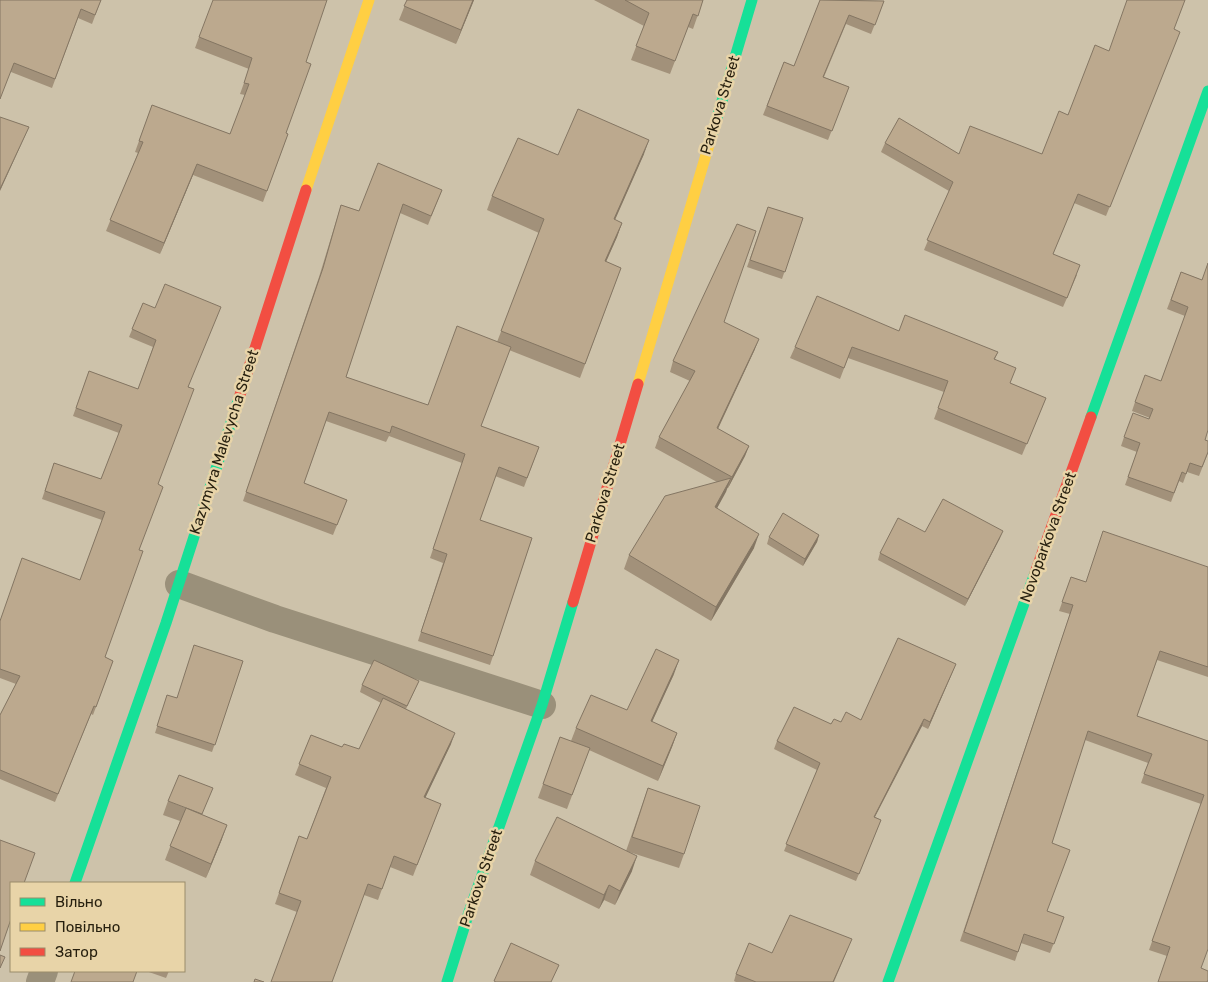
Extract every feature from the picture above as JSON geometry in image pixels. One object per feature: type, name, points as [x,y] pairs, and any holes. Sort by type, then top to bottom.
[{"type":"street","name":"Kazymyra Malevycha Street","points":[[75,882],[179,584],[352,47],[369,0]]},
{"type":"street","name":"Parkova Street","points":[[447,982],[469,912],[542,706],[752,0]]},
{"type":"street","name":"Novoparkova Street","points":[[888,982],[1208,91]]},
{"type":"street","points":[[179,584],[276,619],[542,706]]},
{"type":"building","points":[[0,0],[101,0],[95,15],[81,9],[55,79],[14,63],[0,99]]},
{"type":"building","points":[[213,0],[327,0],[306,62],[311,64],[267,191],[197,164],[164,243],[110,220],[143,142],[139,141],[152,105],[230,134],[249,84],[244,83],[252,58],[199,37]]},
{"type":"building","points":[[407,0],[473,0],[461,30],[404,6]]},
{"type":"building","points":[[625,0],[703,0],[698,16],[693,14],[675,61],[636,46],[649,13]]},
{"type":"building","points":[[820,0],[884,1],[875,25],[849,15],[823,77],[849,87],[832,131],[767,106],[784,62],[794,66]]},
{"type":"building","points":[[1127,0],[1185,0],[1174,29],[1180,32],[1110,207],[1078,194],[1053,254],[1080,265],[1067,298],[927,240],[953,182],[885,143],[899,118],[959,154],[970,126],[1042,154],[1059,111],[1068,115],[1095,45],[1109,51]]},
{"type":"building","points":[[578,109],[649,140],[614,219],[622,223],[605,261],[621,268],[585,364],[501,331],[544,219],[492,196],[518,138],[558,155]]},
{"type":"building","points":[[0,117],[29,127],[0,189]]},
{"type":"building","points":[[378,163],[442,190],[431,216],[403,204],[346,377],[428,405],[457,326],[511,347],[481,426],[539,447],[527,478],[499,467],[480,520],[532,538],[493,656],[421,632],[447,554],[433,549],[465,454],[392,426],[390,433],[329,412],[304,483],[347,500],[337,525],[246,492],[323,268],[341,205],[359,211]]},
{"type":"building","points":[[768,207],[803,218],[785,272],[750,260]]},
{"type":"building","points":[[737,224],[756,231],[724,322],[759,339],[717,428],[749,446],[732,477],[659,437],[695,371],[673,361]]},
{"type":"building","points":[[1208,263],[1208,430],[1205,440],[1208,441],[1208,452],[1202,467],[1190,463],[1186,474],[1182,472],[1174,493],[1128,477],[1140,443],[1124,437],[1133,413],[1149,419],[1153,409],[1135,402],[1145,375],[1161,381],[1188,307],[1171,300],[1181,272],[1202,280]]},
{"type":"building","points":[[165,284],[221,307],[188,387],[194,389],[158,484],[163,487],[139,550],[143,551],[105,657],[113,661],[96,707],[94,706],[58,794],[0,770],[0,715],[20,676],[0,669],[0,621],[22,558],[80,580],[105,512],[45,491],[54,463],[101,479],[122,425],[76,408],[89,371],[138,389],[156,340],[132,329],[143,303],[155,308]]},
{"type":"building","points":[[817,296],[899,331],[905,315],[998,352],[994,359],[1016,368],[1010,383],[1046,398],[1027,444],[938,408],[948,381],[852,347],[844,368],[795,347]]},
{"type":"building","points":[[731,478],[715,507],[759,534],[716,607],[629,555],[665,496]]},
{"type":"building","points":[[943,499],[1003,531],[968,599],[880,553],[898,518],[925,532]]},
{"type":"building","points":[[783,513],[819,535],[805,559],[769,537]]},
{"type":"building","points":[[1103,531],[1208,567],[1208,667],[1160,651],[1137,716],[1208,741],[1208,949],[1201,968],[1208,971],[1207,982],[1158,982],[1170,947],[1152,941],[1204,795],[1144,774],[1152,754],[1088,731],[1052,843],[1070,850],[1047,911],[1064,917],[1054,944],[1024,934],[1018,952],[964,932],[1073,605],[1062,602],[1071,577],[1086,582]]},
{"type":"building","points":[[898,638],[956,664],[930,722],[924,719],[874,817],[881,820],[859,874],[786,844],[820,763],[777,741],[794,707],[831,724],[834,719],[841,722],[846,712],[861,720]]},
{"type":"building","points":[[194,645],[243,661],[215,745],[157,726],[167,695],[177,698]]},
{"type":"building","points":[[656,649],[679,660],[651,721],[677,733],[663,766],[576,728],[591,695],[627,710]]},
{"type":"building","points":[[374,660],[419,681],[407,706],[362,685]]},
{"type":"building","points":[[383,698],[455,733],[424,797],[441,804],[417,865],[394,856],[382,889],[368,884],[332,982],[271,982],[301,901],[279,893],[299,836],[307,839],[331,777],[299,764],[311,735],[342,747],[344,744],[359,749]]},
{"type":"building","points":[[560,737],[590,748],[572,795],[543,784]]},
{"type":"building","points":[[179,775],[213,788],[202,814],[168,801]]},
{"type":"building","points":[[648,788],[700,806],[684,854],[632,837]]},
{"type":"building","points":[[186,808],[227,825],[211,864],[170,846]]},
{"type":"building","points":[[557,817],[637,856],[620,891],[609,885],[604,895],[535,861]]},
{"type":"building","points":[[0,840],[35,853],[24,882],[10,882],[10,922],[0,951]]},
{"type":"building","points":[[790,915],[852,939],[833,982],[756,982],[736,974],[749,943],[772,953]]},
{"type":"building","points":[[511,943],[559,965],[551,982],[494,981]]},
{"type":"building","points":[[0,955],[5,957],[0,968]]},
{"type":"building","points":[[75,972],[137,972],[133,982],[71,982]]},
{"type":"traffic: fast","points":[[711,138],[752,0]]},
{"type":"traffic: fast","points":[[1091,417],[1208,91]]},
{"type":"traffic: fast","points":[[75,882],[166,623],[239,398]]},
{"type":"traffic: fast","points":[[888,982],[1035,573]]},
{"type":"traffic: fast","points":[[447,982],[469,912],[542,705],[573,602]]},
{"type":"traffic: slow","points":[[306,190],[369,0]]},
{"type":"traffic: slow","points":[[638,384],[711,138]]},
{"type":"traffic: jam","points":[[239,398],[306,190]]},
{"type":"traffic: jam","points":[[573,602],[638,384]]},
{"type":"traffic: jam","points":[[1035,573],[1091,417]]}]
